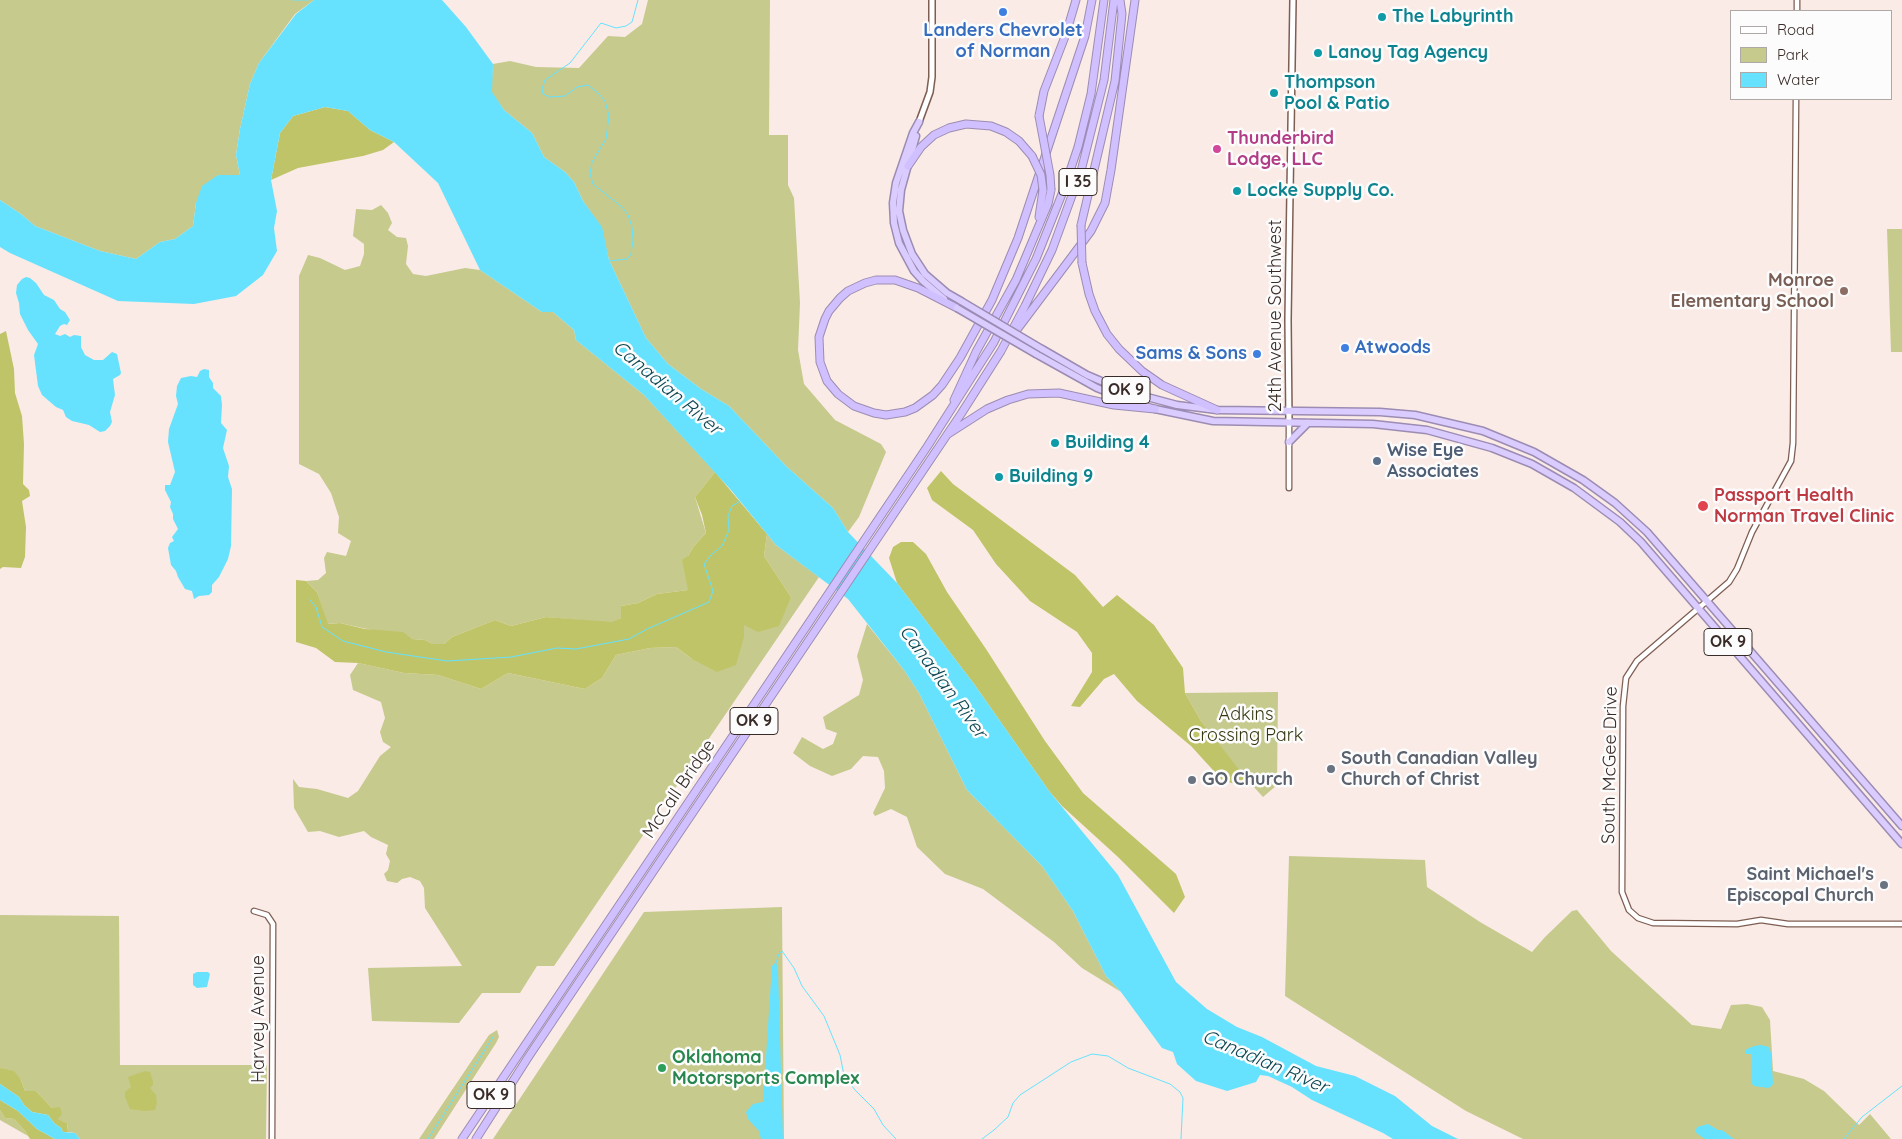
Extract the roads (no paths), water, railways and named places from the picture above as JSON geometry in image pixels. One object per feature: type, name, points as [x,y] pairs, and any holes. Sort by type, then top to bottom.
[{"type":"highway","points":[[1047,190],[1050,175],[1040,116],[1044,91],[1066,34],[1076,0]]},
{"type":"highway","points":[[959,305],[895,280],[871,282],[848,291],[829,311],[824,319],[819,337],[820,362],[827,381],[838,394],[854,406],[874,414],[886,415],[905,412],[915,408],[933,395],[942,384],[960,358],[989,306],[1015,246],[1085,36],[1092,0]]},
{"type":"highway","name":"I 35","points":[[944,420],[1007,320],[1051,224],[1067,181],[1086,114],[1096,66],[1104,0]]},
{"type":"highway","name":"I 35","points":[[946,436],[1001,351],[1052,250],[1081,171],[1093,130],[1104,80],[1114,0]]},
{"type":"highway","points":[[1120,0],[1122,14],[1114,81],[1081,225],[1082,263],[1089,294],[1095,311],[1107,334],[1119,349],[1142,371],[1162,386],[1217,410]]},
{"type":"highway","points":[[1001,351],[1076,252],[1100,216],[1109,188],[1135,0]]},
{"type":"highway","points":[[908,166],[919,122]]},
{"type":"highway","points":[[919,122],[913,133],[896,183],[893,203],[896,232],[903,253],[914,271],[939,295],[959,305]]},
{"type":"highway","name":"OK 9","points":[[944,420],[976,352],[1006,299],[1025,260],[1047,190],[1032,156],[1019,141],[1006,132],[991,126],[966,124],[949,128],[934,135],[921,146],[908,166],[902,185],[900,206],[906,243],[924,274],[959,305],[1039,351],[1087,375],[1136,394],[1177,404],[1217,410],[1380,412],[1415,415],[1482,431],[1534,452],[1583,480],[1616,503],[1647,532],[1708,600],[1902,826]]},
{"type":"highway","points":[[1039,351],[1097,388],[1155,409]]},
{"type":"highway","name":"OK 9","points":[[946,436],[988,409],[1008,400],[1028,394],[1059,393],[1114,405],[1155,409],[1213,421],[1373,424],[1427,430],[1492,448],[1532,464],[1574,488],[1620,522],[1641,542],[1902,844]]},
{"type":"highway","name":"McCall Bridge","points":[[462,1139],[944,420]]},
{"type":"highway","points":[[1289,442],[1308,423]]},
{"type":"highway","name":"McCall Bridge","points":[[476,1139],[529,1056],[946,436]]},
{"type":"main road","points":[[919,122],[930,92],[932,77],[932,0]]},
{"type":"main road","name":"24th Avenue Southwest","points":[[1289,423],[1288,328],[1292,0]]},
{"type":"street","name":"South McGee Drive","points":[[1796,100],[1793,450],[1791,461],[1752,532],[1737,569],[1729,582],[1637,661],[1628,672],[1624,684],[1622,886],[1627,906],[1638,918],[1652,923],[1737,924],[1761,920],[1788,924],[1902,924]]},
{"type":"street","points":[[1289,423],[1289,488]]},
{"type":"street","name":"Harvey Avenue","points":[[254,911],[267,915],[273,924],[272,1139]]},
{"type":"water","name":"Canadian River","points":[[314,0],[442,0],[466,27],[493,64],[492,92],[504,110],[532,133],[544,157],[565,172],[574,182],[583,201],[602,227],[609,260],[646,338],[668,364],[701,389],[729,406],[786,466],[833,508],[848,532],[897,583],[974,684],[1049,791],[1118,875],[1176,982],[1207,1009],[1237,1027],[1262,1037],[1316,1066],[1355,1076],[1395,1096],[1432,1126],[1458,1139],[1393,1139],[1312,1100],[1292,1087],[1268,1076],[1260,1075],[1256,1082],[1227,1091],[1196,1081],[1177,1064],[1173,1052],[1162,1048],[1121,992],[1106,976],[1073,911],[1042,866],[967,790],[919,693],[904,670],[848,599],[776,545],[731,490],[644,395],[576,340],[574,330],[553,312],[542,312],[480,270],[438,183],[394,142],[370,130],[348,111],[325,107],[293,116],[280,133],[271,180],[277,211],[274,228],[277,251],[263,275],[236,296],[194,304],[118,301],[0,247],[0,200],[35,226],[100,251],[136,259],[160,242],[175,239],[193,226],[196,203],[202,186],[218,175],[240,175],[236,155],[240,129],[250,84],[259,63],[296,14]]},
{"type":"water","points":[[26,277],[36,283],[44,295],[54,300],[70,320],[67,325],[60,326],[55,334],[60,336],[65,334],[70,337],[74,335],[81,336],[81,347],[85,355],[94,360],[103,360],[112,352],[117,354],[121,373],[113,379],[115,395],[110,412],[112,422],[105,431],[100,432],[89,425],[72,421],[66,417],[63,410],[56,407],[42,395],[38,386],[34,355],[38,344],[20,314],[16,293],[17,285]]},
{"type":"water","points":[[204,369],[209,370],[209,377],[213,383],[213,388],[221,396],[221,423],[227,430],[223,448],[229,466],[228,477],[232,489],[231,546],[228,559],[219,577],[212,585],[212,592],[209,595],[199,596],[194,599],[192,591],[185,589],[171,565],[168,548],[170,543],[174,541],[172,537],[178,529],[173,519],[170,507],[171,502],[165,490],[165,485],[170,485],[175,472],[168,442],[169,429],[178,404],[176,396],[177,386],[181,378],[197,377],[200,371]]},
{"type":"water","points":[[776,962],[778,969],[783,1139],[761,1139],[759,1131],[748,1119],[746,1112],[753,1104],[763,1102],[772,966]]},
{"type":"water","points":[[208,972],[210,974],[207,987],[197,988],[193,985],[193,974]]},
{"type":"water","points":[[1761,1045],[1769,1047],[1771,1053],[1773,1083],[1768,1088],[1754,1086],[1751,1083],[1752,1055],[1746,1054],[1745,1050]]},
{"type":"water","points":[[0,1084],[19,1097],[32,1112],[48,1115],[63,1132],[75,1133],[80,1139],[55,1139],[37,1129],[18,1111],[0,1100]]},
{"type":"water","points":[[1708,1124],[1718,1130],[1722,1130],[1734,1139],[1705,1139],[1695,1132],[1697,1127]]},
{"type":"waterway","points":[[293,0],[308,0]]},
{"type":"waterway","points":[[608,261],[627,259],[631,254],[633,240],[632,227],[628,215],[622,207],[593,184],[590,174],[592,162],[606,139],[609,116],[605,101],[588,85],[577,87],[565,96],[550,97],[543,94],[542,89],[545,80],[570,63],[601,23],[616,28],[626,26],[632,22],[638,0]]},
{"type":"waterway","points":[[309,599],[316,607],[322,627],[343,641],[386,652],[447,661],[511,657],[557,648],[576,649],[629,639],[647,629],[709,602],[713,591],[704,564],[722,546],[729,530],[728,516],[732,506],[740,501]]},
{"type":"waterway","points":[[776,963],[782,951],[794,968],[802,986],[824,1016],[840,1055],[844,1075],[855,1090],[874,1109],[883,1125],[896,1139]]},
{"type":"waterway","points":[[428,1139],[493,1037]]},
{"type":"waterway","points":[[982,1139],[1008,1117],[1013,1103],[1020,1095],[1071,1062],[1092,1054],[1108,1056],[1128,1068],[1170,1084],[1180,1092],[1183,1098],[1181,1139]]},
{"type":"waterway","points":[[1844,1139],[1862,1117],[1902,1086]]},
{"type":"place","name":"Landers Chevrolet of Norman","points":[[1003,12]]},
{"type":"place","name":"The Labyrinth","points":[[1382,17]]},
{"type":"place","name":"Lanoy Tag Agency","points":[[1318,53]]},
{"type":"place","name":"Thompson Pool & Patio","points":[[1274,93]]},
{"type":"place","name":"Thunderbird Lodge, LLC","points":[[1217,149]]},
{"type":"place","name":"Locke Supply Co.","points":[[1237,191]]},
{"type":"place","name":"Monroe Elementary School","points":[[1844,291]]},
{"type":"place","name":"Atwoods","points":[[1345,348]]},
{"type":"place","name":"Sams & Sons","points":[[1257,354]]},
{"type":"place","name":"Building 4","points":[[1055,443]]},
{"type":"place","name":"Wise Eye Associates","points":[[1377,461]]},
{"type":"place","name":"Building 9","points":[[999,477]]},
{"type":"place","name":"Passport Health Norman Travel Clinic","points":[[1703,506]]},
{"type":"place","name":"South Canadian Valley Church of Christ","points":[[1331,769]]},
{"type":"place","name":"GO Church","points":[[1192,780]]},
{"type":"place","name":"Saint Michael's Episcopal Church","points":[[1884,885]]},
{"type":"place","name":"Oklahoma Motorsports Complex","points":[[662,1068]]},
{"type":"park label","name":"Adkins Crossing Park","points":[[1246,725]]}]
